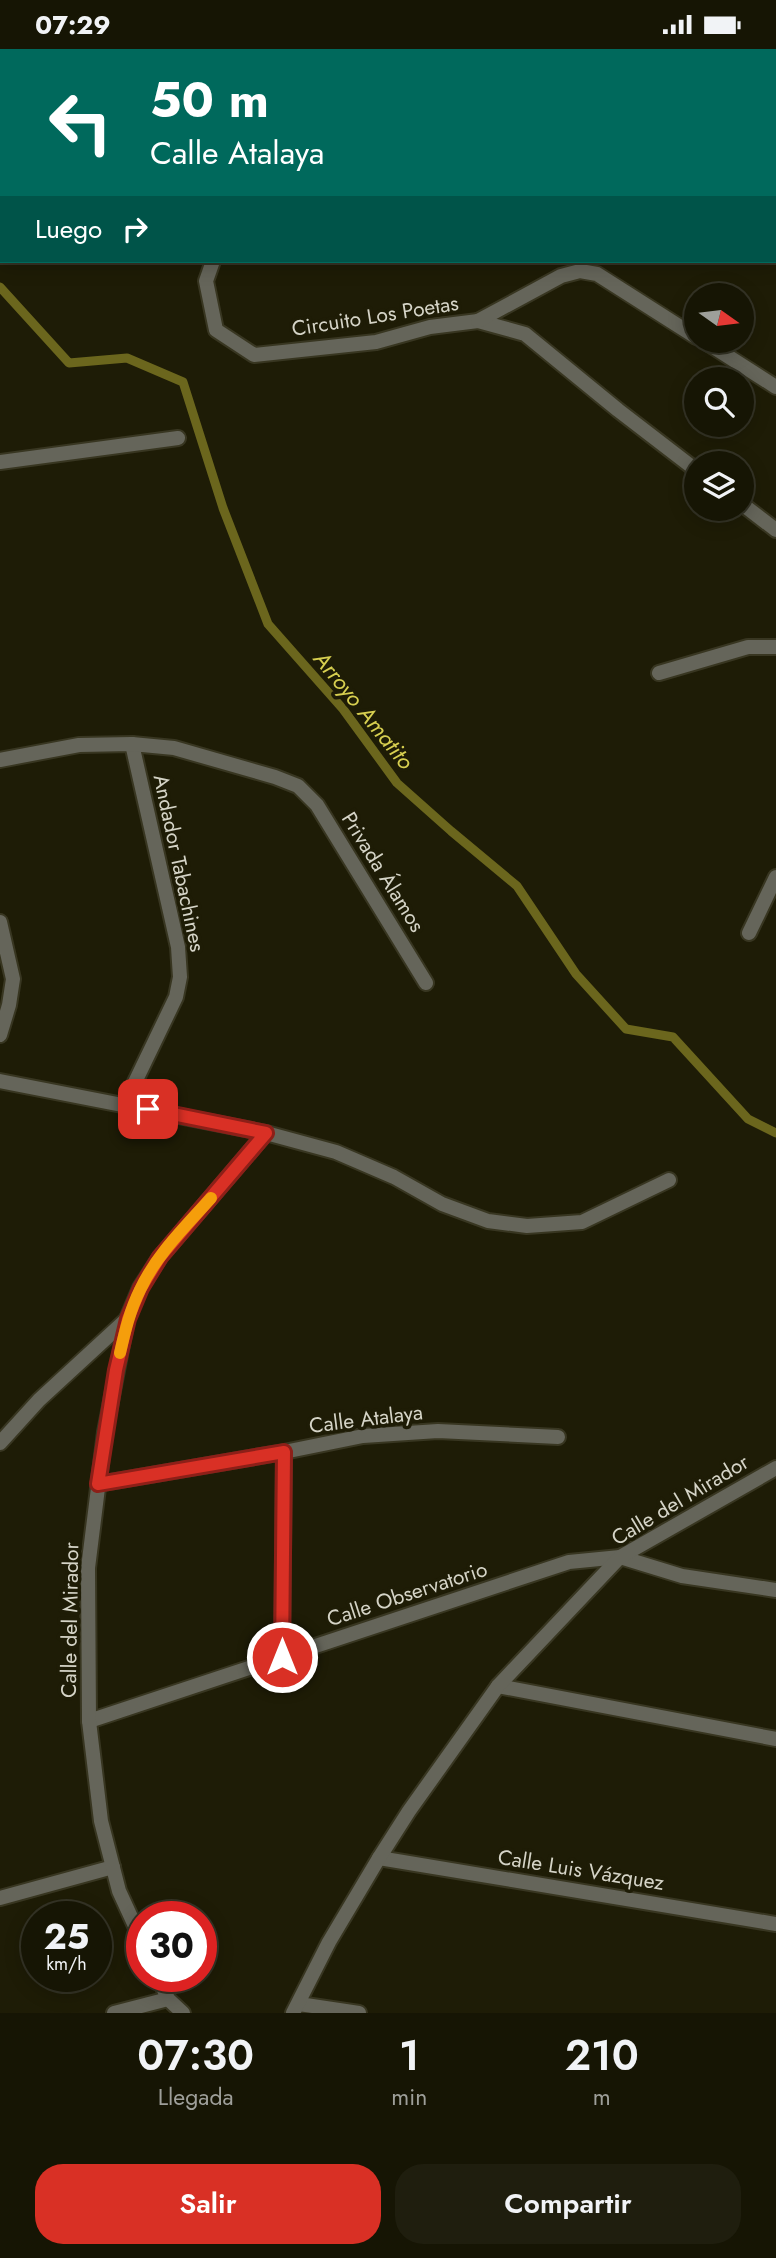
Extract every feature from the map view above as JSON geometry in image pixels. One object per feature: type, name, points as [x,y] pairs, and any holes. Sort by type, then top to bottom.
[{"type":"street","name":"Circuito Los Poetas","points":[[212,263],[206,281],[216,330],[254,355],[376,342],[430,327],[478,321],[525,334],[684,461]]},
{"type":"street","points":[[478,321],[561,276],[580,271],[597,274],[684,329]]},
{"type":"street","points":[[723,353],[776,387]]},
{"type":"street","points":[[0,462],[178,437]]},
{"type":"street","points":[[754,513],[776,530]]},
{"type":"street","points":[[659,673],[748,647],[776,646]]},
{"type":"street","points":[[0,760],[79,745],[132,744]]},
{"type":"street","name":"Privada Álamos","points":[[132,744],[174,748],[298,786],[317,805],[426,983]]},
{"type":"street","name":"Andador Tabachines","points":[[124,1105],[176,997],[180,977],[178,947],[132,744]]},
{"type":"street","points":[[749,933],[776,877]]},
{"type":"street","points":[[0,922],[13,979],[0,1035]]},
{"type":"street","points":[[0,1081],[266,1133],[336,1152],[394,1177],[442,1203],[488,1221],[527,1226],[582,1222],[669,1179]]},
{"type":"street","name":"Calle del Mirador","points":[[126,1906],[119,1891],[101,1821],[89,1721],[88,1568],[107,1419],[128,1319],[141,1288],[160,1257],[266,1133]]},
{"type":"street","points":[[0,1443],[39,1400],[128,1319]]},
{"type":"street","name":"Calle Atalaya","points":[[98,1484],[363,1436],[438,1430],[558,1437]]},
{"type":"street","points":[[282,1657],[284,1452]]},
{"type":"street","name":"Calle del Mirador","points":[[296,2009],[330,1942],[379,1858],[498,1686],[620,1557],[776,1468]]},
{"type":"street","points":[[620,1557],[682,1576],[776,1590]]},
{"type":"street","name":"Calle Observatorio","points":[[89,1721],[569,1562],[620,1557]]},
{"type":"street","points":[[498,1686],[776,1739]]},
{"type":"street","name":"Calle Luis Vázquez","points":[[379,1858],[776,1924]]},
{"type":"street","points":[[0,1898],[113,1867]]},
{"type":"street","points":[[165,1992],[168,1999],[183,2013]]},
{"type":"street","points":[[114,2013],[168,1999]]},
{"type":"street","points":[[296,2009],[359,2013]]},
{"type":"waterway","name":"Arroyo Amatito","points":[[0,287],[69,363],[127,358],[183,382],[223,508],[268,624],[343,709],[397,783],[517,886],[576,974],[626,1029],[673,1037],[748,1119],[776,1133]]},
{"type":"slow traffic","points":[[120,1353],[128,1319],[141,1288],[160,1257],[211,1198]]},
{"type":"route","points":[[148,1109],[266,1133],[160,1257],[141,1288],[128,1319],[116,1370],[98,1484],[284,1452],[282,1657]]}]
